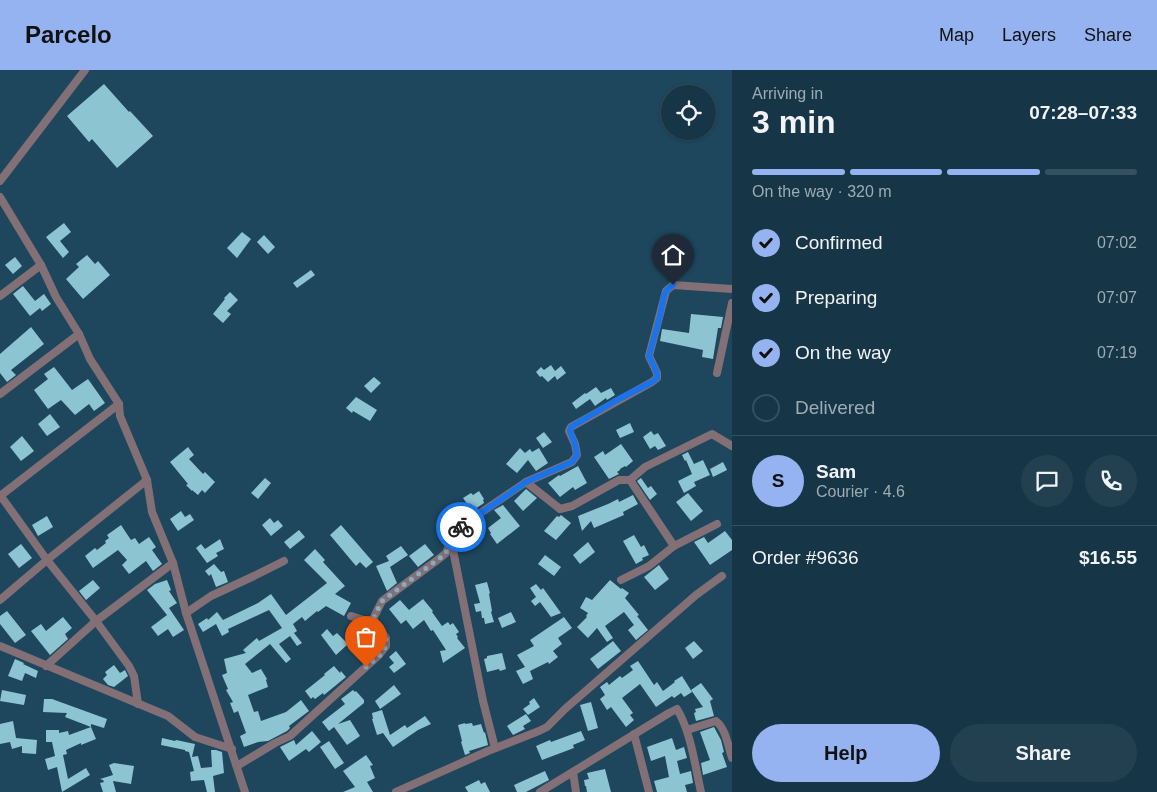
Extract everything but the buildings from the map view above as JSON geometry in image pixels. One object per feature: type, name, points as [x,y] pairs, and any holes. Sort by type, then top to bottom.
[{"type":"street","points":[[0,181],[84,70]]},
{"type":"street","points":[[0,197],[79,334],[90,359],[119,404],[120,416],[147,480],[152,512],[173,563],[186,613],[245,792]]},
{"type":"street","points":[[0,296],[41,266]]},
{"type":"street","points":[[351,616],[367,621],[373,619],[382,601],[446,553],[454,531],[526,482],[572,462],[577,455],[570,431],[571,427],[657,378],[657,373],[649,356],[666,291],[673,285],[732,289]]},
{"type":"street","points":[[717,373],[732,303]]},
{"type":"street","points":[[0,394],[79,334]]},
{"type":"street","points":[[119,404],[0,496],[47,560],[96,620],[129,666],[134,676],[138,704]]},
{"type":"street","points":[[526,482],[560,509],[572,506],[619,480],[630,480],[645,467],[712,434],[732,446]]},
{"type":"street","points":[[0,600],[147,480]]},
{"type":"street","points":[[630,480],[674,546]]},
{"type":"street","points":[[622,580],[649,566],[674,546],[717,524]]},
{"type":"street","points":[[451,540],[483,701],[495,748]]},
{"type":"street","points":[[186,613],[211,596],[284,561]]},
{"type":"street","points":[[46,666],[96,620],[173,563]]},
{"type":"street","points":[[396,792],[547,727],[682,607],[722,576]]},
{"type":"street","points":[[237,766],[290,736],[380,655],[386,646],[386,638],[373,619]]},
{"type":"street","points":[[0,646],[168,716],[195,737],[232,749]]},
{"type":"street","points":[[540,792],[676,709],[682,717],[687,730],[701,792]]},
{"type":"street","points":[[687,730],[716,722],[719,723],[732,758]]},
{"type":"street","points":[[634,734],[649,792]]},
{"type":"street","points":[[572,772],[576,792]]},
{"type":"way so far","points":[[366,667],[380,655],[386,646],[386,638],[373,619],[382,601],[446,553],[454,531],[461,527]]},
{"type":"route","points":[[461,527],[526,482],[572,462],[577,455],[570,431],[571,427],[657,378],[657,373],[649,356],[664,296],[666,291],[673,285]]}]
